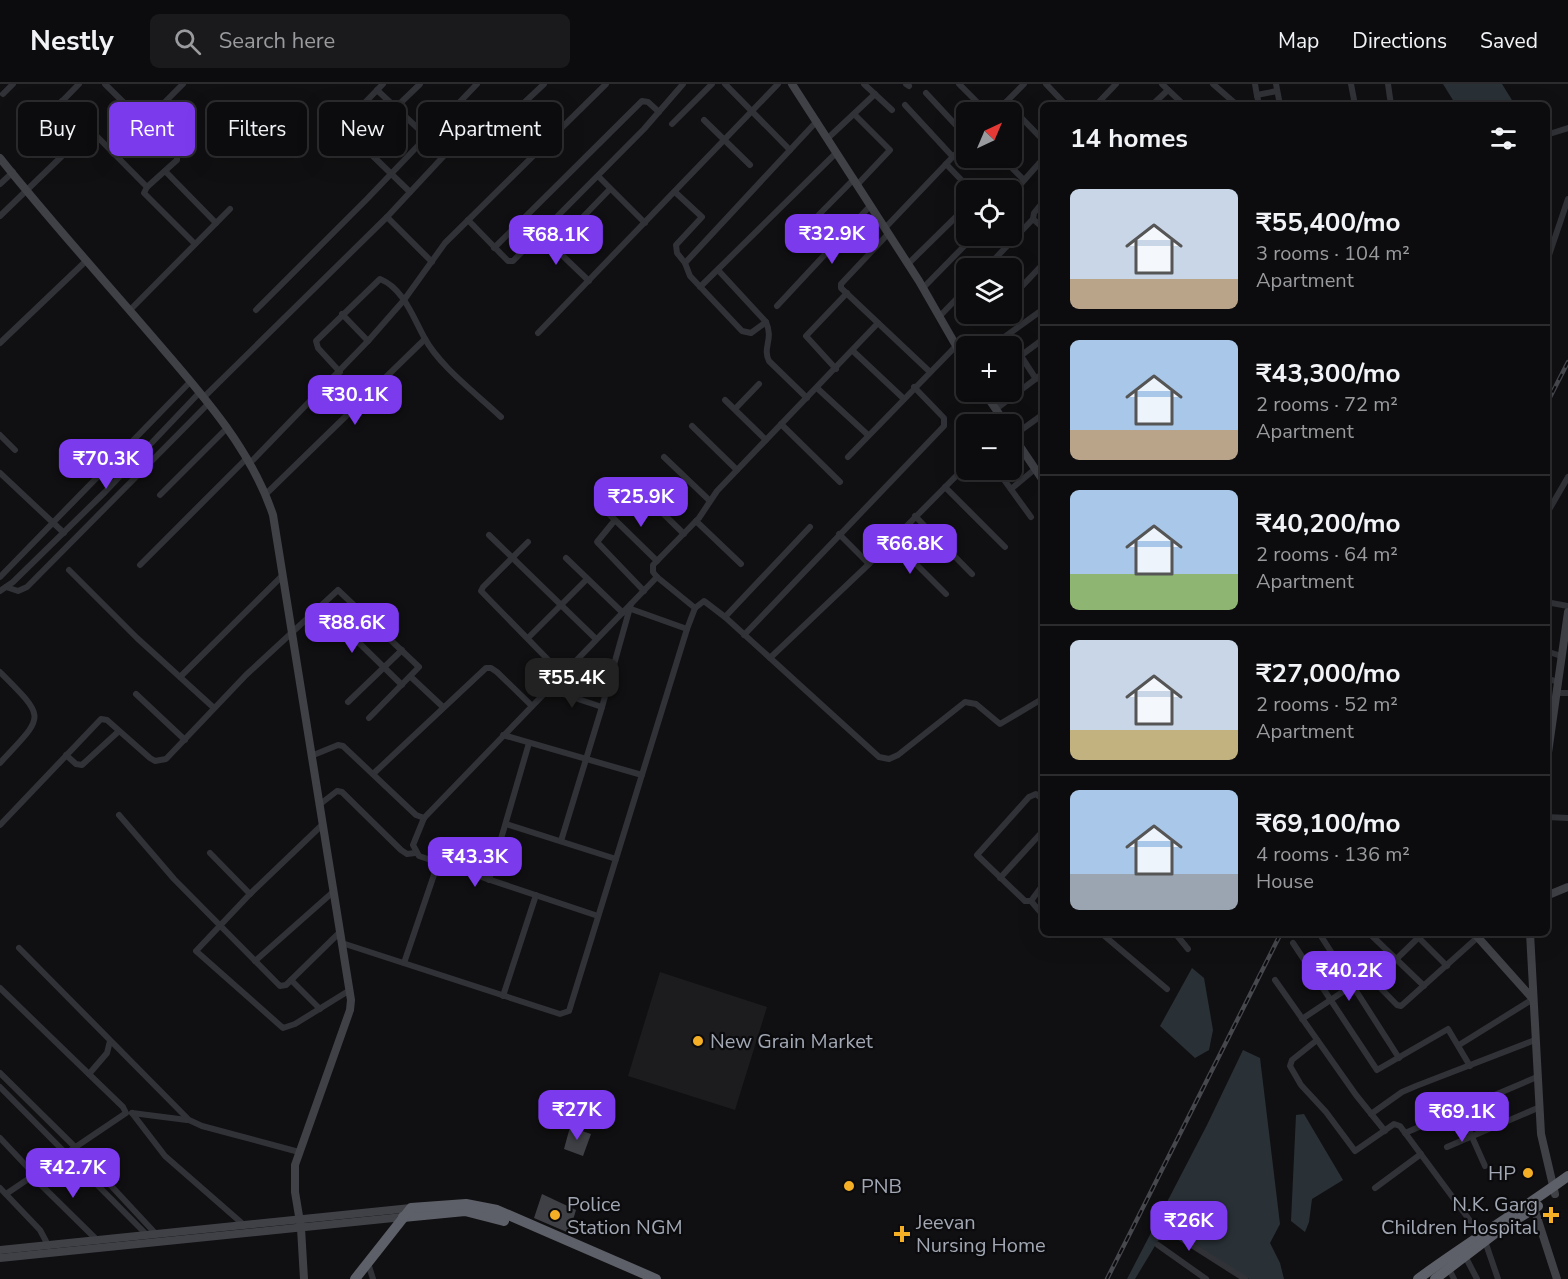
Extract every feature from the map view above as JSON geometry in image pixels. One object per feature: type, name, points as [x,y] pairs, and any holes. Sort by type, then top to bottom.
[{"type":"highway","points":[[1418,1279],[1533,1206],[1554,1191],[1568,1176]]},
{"type":"highway","points":[[1554,1191],[1568,1185]]},
{"type":"highway","points":[[355,1279],[411,1208],[466,1208],[497,1210],[656,1279]]},
{"type":"highway","points":[[403,1217],[466,1208],[495,1217],[639,1279]]},
{"type":"highway","points":[[1435,1279],[1465,1256],[1483,1238]]},
{"type":"street","points":[[3,94],[13,84]]},
{"type":"street","points":[[62,101],[79,84]]},
{"type":"street","points":[[105,84],[123,102]]},
{"type":"street","points":[[165,102],[183,84]]},
{"type":"street","points":[[366,102],[383,84]]},
{"type":"street","points":[[402,102],[420,84]]},
{"type":"street","points":[[459,102],[477,84]]},
{"type":"street","points":[[3,589],[64,533],[169,424],[204,398],[387,217],[467,131],[475,128],[484,133],[494,131],[544,84]]},
{"type":"street","points":[[140,565],[340,372],[404,300],[445,243],[606,84]]},
{"type":"street","points":[[468,220],[494,248],[511,262],[598,176],[683,84]]},
{"type":"street","points":[[672,124],[712,84]]},
{"type":"street","points":[[725,84],[790,150]]},
{"type":"street","points":[[538,333],[778,84]]},
{"type":"street","points":[[864,84],[892,110]]},
{"type":"street","points":[[959,84],[977,102]]},
{"type":"street","points":[[1046,84],[1063,102]]},
{"type":"street","points":[[1162,84],[1181,102]]},
{"type":"street","points":[[1213,84],[1234,102]]},
{"type":"street","points":[[1254,84],[1258,102]]},
{"type":"street","points":[[1351,84],[1354,102]]},
{"type":"street","points":[[1388,84],[1391,102]]},
{"type":"street","points":[[795,85],[923,288],[956,346],[848,457]]},
{"type":"street","points":[[1006,102],[1021,85]]},
{"type":"street","points":[[1100,102],[1111,86]]},
{"type":"street","points":[[1257,96],[1277,88]]},
{"type":"street","points":[[377,90],[390,102]]},
{"type":"street","points":[[1155,102],[1168,90]]},
{"type":"street","points":[[926,93],[956,125]]},
{"type":"street","points":[[827,139],[875,94]]},
{"type":"street","points":[[494,248],[642,101],[648,102],[659,112]]},
{"type":"street","points":[[905,105],[953,157]]},
{"type":"street","points":[[794,240],[890,150],[854,114]]},
{"type":"street","points":[[406,117],[418,129]]},
{"type":"street","points":[[1022,118],[1040,137]]},
{"type":"street","points":[[704,120],[750,165]]},
{"type":"street","points":[[685,263],[817,121]]},
{"type":"street","points":[[1550,134],[1568,128]]},
{"type":"street","points":[[97,136],[147,188]]},
{"type":"street","points":[[256,310],[418,145]]},
{"type":"street","points":[[700,287],[837,153]]},
{"type":"street","points":[[930,372],[847,293],[841,284],[956,154]]},
{"type":"street","points":[[0,216],[62,156]]},
{"type":"street","points":[[176,156],[178,158],[144,192],[195,244]]},
{"type":"street","points":[[372,156],[410,192]]},
{"type":"street","points":[[0,158],[204,398],[249,460],[266,494],[277,532],[350,990],[350,1010],[299,1152],[294,1179],[301,1224],[304,1279]]},
{"type":"street","points":[[1022,182],[1040,162]]},
{"type":"street","points":[[946,164],[961,180]]},
{"type":"street","points":[[1012,168],[1024,180]]},
{"type":"street","points":[[165,171],[216,223]]},
{"type":"street","points":[[0,184],[13,172]]},
{"type":"street","points":[[598,176],[645,223]]},
{"type":"street","points":[[554,247],[610,189]]},
{"type":"street","points":[[675,192],[702,217],[676,245],[677,253],[685,263],[690,276],[742,331],[751,333],[766,322]]},
{"type":"street","points":[[1550,252],[1568,199]]},
{"type":"street","points":[[777,306],[870,206]]},
{"type":"street","points":[[996,258],[1034,219],[1034,213],[1040,206]]},
{"type":"street","points":[[130,310],[230,208]]},
{"type":"street","points":[[387,217],[432,262]]},
{"type":"street","points":[[908,264],[956,217]]},
{"type":"street","points":[[1034,219],[1040,225]]},
{"type":"street","points":[[540,234],[589,281]]},
{"type":"street","points":[[923,288],[964,246]]},
{"type":"street","points":[[0,343],[87,260]]},
{"type":"street","points":[[1022,286],[1040,267]]},
{"type":"street","points":[[718,270],[766,322],[770,331],[766,355],[769,361],[807,398]]},
{"type":"street","points":[[340,372],[316,344],[319,337],[380,279],[404,300],[425,339],[440,358],[501,417]]},
{"type":"street","points":[[836,369],[806,336],[847,293]]},
{"type":"street","points":[[939,317],[956,299]]},
{"type":"street","points":[[1006,336],[1040,311]]},
{"type":"street","points":[[342,314],[368,341]]},
{"type":"street","points":[[695,608],[657,577],[652,569],[657,561],[696,521],[709,500],[878,323]]},
{"type":"street","points":[[266,494],[425,339]]},
{"type":"street","points":[[1022,355],[1040,342]]},
{"type":"street","points":[[853,351],[903,398]]},
{"type":"street","points":[[996,409],[1040,377],[1022,357]]},
{"type":"street","points":[[0,577],[191,381]]},
{"type":"street","points":[[735,409],[759,384]]},
{"type":"street","points":[[744,635],[946,424],[944,418],[914,387]]},
{"type":"street","points":[[817,388],[868,435]]},
{"type":"street","points":[[3,589],[18,591],[27,587],[179,434],[204,398]]},
{"type":"street","points":[[725,400],[766,440]]},
{"type":"street","points":[[991,402],[999,414]]},
{"type":"street","points":[[1022,428],[1040,416]]},
{"type":"street","points":[[169,424],[179,434]]},
{"type":"street","points":[[781,424],[840,482]]},
{"type":"street","points":[[692,426],[737,470]]},
{"type":"street","points":[[160,495],[226,429]]},
{"type":"street","points":[[0,435],[15,450]]},
{"type":"street","points":[[1011,489],[1039,473],[1022,448]]},
{"type":"street","points":[[664,457],[709,500]]},
{"type":"street","points":[[0,473],[64,533]]},
{"type":"street","points":[[770,658],[869,564],[891,539],[956,476]]},
{"type":"street","points":[[1550,508],[1568,477]]},
{"type":"street","points":[[1004,480],[1031,517]]},
{"type":"street","points":[[636,487],[684,534]]},
{"type":"street","points":[[945,487],[1005,547]]},
{"type":"street","points":[[608,513],[657,561]]},
{"type":"street","points":[[915,516],[972,574]]},
{"type":"street","points":[[615,520],[597,542],[644,591]]},
{"type":"street","points":[[696,521],[741,564]]},
{"type":"street","points":[[725,617],[810,527]]},
{"type":"street","points":[[839,534],[869,564]]},
{"type":"street","points":[[489,535],[596,639]]},
{"type":"street","points":[[891,539],[946,594]]},
{"type":"street","points":[[528,542],[483,586],[481,591],[562,674]]},
{"type":"street","points":[[566,558],[622,613]]},
{"type":"street","points":[[69,570],[214,708]]},
{"type":"street","points":[[180,677],[283,574]]},
{"type":"street","points":[[416,853],[413,849],[415,839],[424,818],[657,577]]},
{"type":"street","points":[[528,639],[588,579]]},
{"type":"street","points":[[0,825],[101,719],[107,720],[155,761],[166,759],[292,631],[338,590],[419,667],[369,718]]},
{"type":"street","points":[[342,944],[565,1014],[570,1007],[687,629],[695,608],[704,601],[725,617],[867,749],[879,757],[889,759],[898,755],[965,702],[976,704],[1000,724],[1040,700]]},
{"type":"street","points":[[1550,603],[1568,606]]},
{"type":"street","points":[[631,606],[687,629]]},
{"type":"street","points":[[561,841],[603,707],[631,606]]},
{"type":"street","points":[[1550,740],[1568,612]]},
{"type":"street","points":[[367,617],[353,630],[351,635],[402,685]]},
{"type":"street","points":[[348,702],[402,650]]},
{"type":"street","points":[[1550,652],[1561,656]]},
{"type":"street","points":[[373,774],[481,671],[491,668],[532,706]]},
{"type":"street","points":[[0,672],[28,699],[34,708],[36,719],[31,729],[0,764]]},
{"type":"street","points":[[411,677],[443,707]]},
{"type":"street","points":[[1550,679],[1558,682]]},
{"type":"street","points":[[548,689],[603,707]]},
{"type":"street","points":[[1557,693],[1568,693]]},
{"type":"street","points":[[136,694],[185,740]]},
{"type":"street","points":[[66,755],[76,764],[82,765],[119,731]]},
{"type":"street","points":[[503,735],[642,776]]},
{"type":"street","points":[[489,880],[529,743]]},
{"type":"street","points":[[311,756],[338,745],[343,746],[417,815],[424,818]]},
{"type":"street","points":[[319,805],[337,791],[342,792],[404,853],[416,853],[438,864],[598,916]]},
{"type":"street","points":[[1040,797],[1036,794],[1029,797],[978,853],[978,858],[1025,901],[1031,901],[1040,912]]},
{"type":"street","points":[[119,816],[219,926],[280,986],[284,986],[291,980],[340,932]]},
{"type":"street","points":[[1550,817],[1568,818]]},
{"type":"street","points":[[322,824],[250,894],[196,951],[264,1014],[283,1028],[295,1024],[350,990]]},
{"type":"street","points":[[506,824],[616,859]]},
{"type":"street","points":[[1000,878],[1040,834]]},
{"type":"street","points":[[210,853],[250,894]]},
{"type":"street","points":[[404,963],[438,864]]},
{"type":"street","points":[[1550,894],[1568,887]]},
{"type":"street","points":[[1031,901],[1040,889]]},
{"type":"street","points":[[255,961],[333,892]]},
{"type":"street","points":[[503,996],[536,895]]},
{"type":"street","points":[[1105,936],[1167,989]]},
{"type":"street","points":[[1177,936],[1188,949]]},
{"type":"street","points":[[1321,936],[1399,1058]]},
{"type":"street","points":[[1372,936],[1424,986]]},
{"type":"street","points":[[1374,981],[1418,936]]},
{"type":"street","points":[[1420,936],[1447,966]]},
{"type":"street","points":[[1348,955],[1397,1005],[1401,1006],[1447,966],[1476,936]]},
{"type":"street","points":[[1480,936],[1533,999]]},
{"type":"street","points":[[1530,936],[1541,1134],[1554,1191]]},
{"type":"street","points":[[1293,943],[1375,1068],[1380,1070],[1444,1030],[1451,1032],[1470,1066]]},
{"type":"street","points":[[19,948],[189,1120]]},
{"type":"street","points":[[291,980],[320,1009]]},
{"type":"street","points":[[1275,980],[1385,1131]]},
{"type":"street","points":[[1302,1019],[1353,985]]},
{"type":"street","points":[[0,988],[129,1113],[165,1156],[244,1225]]},
{"type":"street","points":[[1459,1046],[1533,999]]},
{"type":"street","points":[[1317,1040],[1292,1060],[1290,1066],[1301,1085],[1326,1112],[1355,1151],[1397,1124],[1483,1238],[1498,1279]]},
{"type":"street","points":[[1371,1114],[1402,1092],[1535,1040]]},
{"type":"street","points":[[89,1074],[106,1056],[110,1041]]},
{"type":"street","points":[[0,1073],[74,1146],[156,1234]]},
{"type":"street","points":[[1405,1133],[1538,1077]]},
{"type":"street","points":[[0,1087],[147,1235]]},
{"type":"street","points":[[1447,1146],[1539,1107]]},
{"type":"street","points":[[1460,1110],[1485,1166]]},
{"type":"street","points":[[6,1194],[74,1146],[129,1113],[189,1120],[202,1126],[299,1152]]},
{"type":"street","points":[[0,1138],[97,1240]]},
{"type":"street","points":[[1375,1188],[1421,1154]]},
{"type":"street","points":[[0,1188],[40,1230],[48,1245]]},
{"type":"street","points":[[1533,1206],[1557,1279]]},
{"type":"street","points":[[0,1258],[301,1224],[411,1208]]},
{"type":"street","points":[[0,1250],[244,1225],[301,1224],[403,1217]]},
{"type":"street","points":[[1168,1230],[1245,1279]]},
{"type":"street","points":[[1158,1245],[1206,1279]]},
{"type":"street","points":[[1465,1256],[1478,1279]]},
{"type":"street","points":[[368,1262],[373,1279]]},
{"type":"street","points":[[1449,1269],[1454,1279]]},
{"type":"shaded area","points":[[1443,84],[1502,84],[1513,102],[1454,102]]},
{"type":"shaded area","points":[[1192,968],[1204,978],[1213,1030],[1209,1050],[1195,1058],[1160,1026]]},
{"type":"shaded area","name":"New Grain Market","points":[[660,972],[767,1007],[735,1110],[628,1076]]},
{"type":"shaded area","points":[[1243,1050],[1260,1058],[1280,1224],[1270,1243],[1280,1263],[1284,1279],[1249,1279],[1167,1226],[1135,1279],[1127,1279],[1207,1125]]},
{"type":"shaded area","points":[[1304,1114],[1343,1180],[1312,1199],[1309,1222],[1305,1232],[1291,1221],[1296,1115]]},
{"type":"building","points":[[570,1127],[591,1134],[583,1156],[564,1149]]},
{"type":"building","name":"Police Station NGM","points":[[542,1194],[576,1210],[569,1233],[534,1218]]},
{"type":"railway","points":[[1550,397],[1568,362]]},
{"type":"railway","points":[[1107,1279],[1279,936]]},
{"type":"place","name":"New Grain Market","points":[[698,1041]]},
{"type":"place","name":"HP","points":[[1528,1173]]},
{"type":"place","name":"PNB","points":[[849,1186]]},
{"type":"place","name":"Police Station NGM","points":[[555,1215]]},
{"type":"place","name":"N.K. Garg Children Hospital","points":[[1551,1215]]},
{"type":"place","name":"Jeevan Nursing Home","points":[[902,1234]]}]
